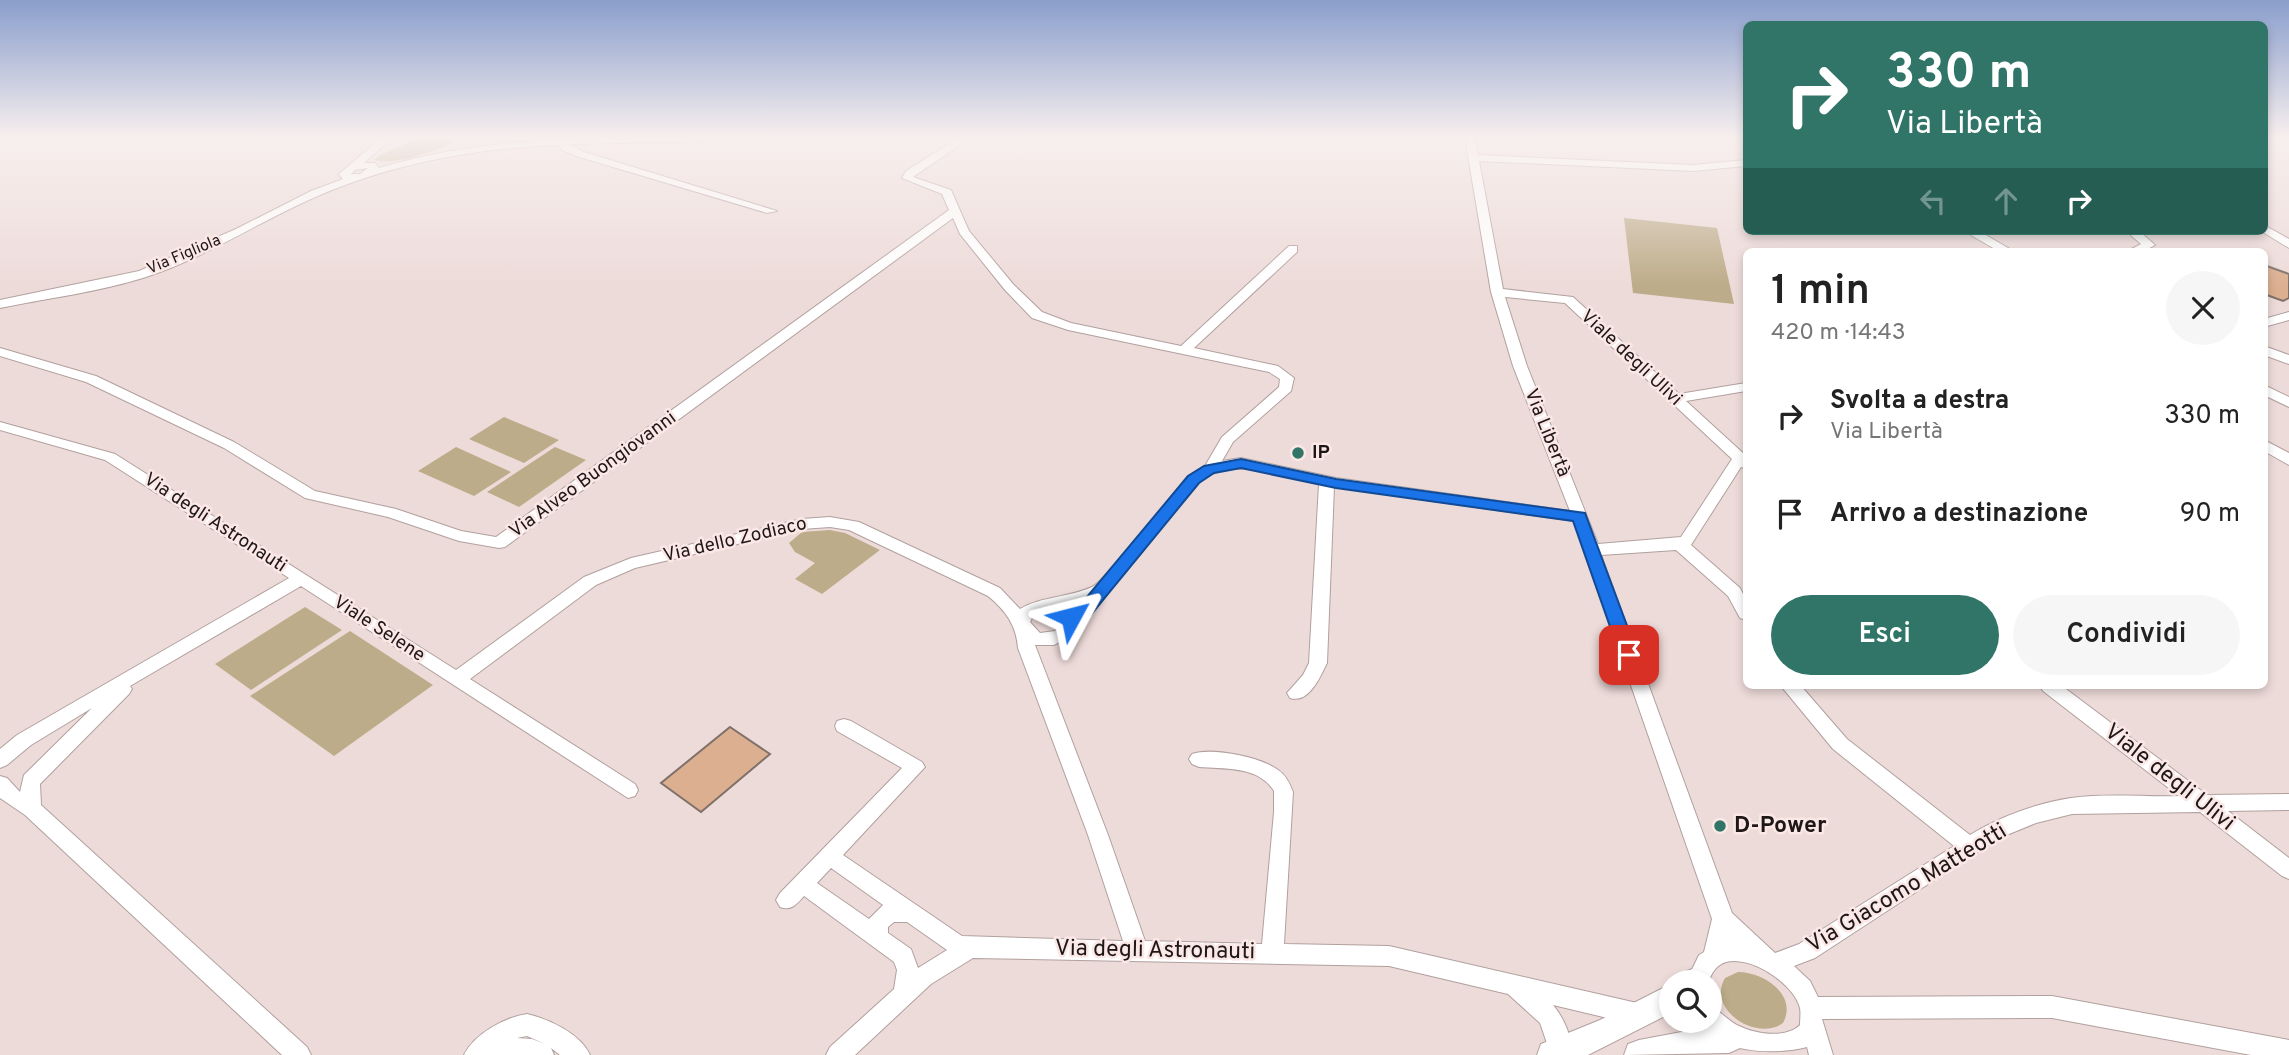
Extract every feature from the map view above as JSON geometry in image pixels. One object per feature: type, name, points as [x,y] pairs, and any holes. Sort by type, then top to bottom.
[{"type":"main road","points":[[1556,1053],[1659,1005]]},
{"type":"main road","points":[[1639,1055],[1704,1033]]},
{"type":"street","name":"Via Figliola","points":[[0,304],[143,274],[240,231],[325,187]]},
{"type":"street","points":[[691,187],[771,211]]},
{"type":"street","points":[[937,187],[944,190],[975,247],[1043,319],[1273,369],[1284,375],[1288,382],[1279,395],[1227,440],[1210,469]]},
{"type":"street","name":"Via Libertà","points":[[1479,187],[1497,292],[1520,366],[1580,517],[1723,919],[1797,983],[1811,1018],[1821,1055]]},
{"type":"street","name":"Via Alveo Buongiovanni","points":[[0,352],[91,379],[229,445],[310,495],[391,513],[459,536],[499,543],[954,212]]},
{"type":"street","points":[[2268,231],[2289,244]]},
{"type":"street","points":[[1977,235],[2002,248]]},
{"type":"street","points":[[2137,235],[2149,245],[2142,248]]},
{"type":"street","points":[[1183,351],[1293,249]]},
{"type":"street","name":"Viale degli Ulivi","points":[[1497,292],[1569,300],[1743,460]]},
{"type":"street","points":[[2269,322],[2289,316]]},
{"type":"street","points":[[2269,322],[2289,327]]},
{"type":"street","points":[[2268,351],[2289,360]]},
{"type":"street","points":[[1675,399],[1743,388]]},
{"type":"street","points":[[2268,392],[2289,403]]},
{"type":"street","name":"Via degli Astronauti","points":[[0,426],[110,457],[302,578],[24,740],[0,760]]},
{"type":"street","points":[[2268,447],[2289,460]]},
{"type":"street","points":[[1591,550],[1681,544],[1687,541],[1743,462]]},
{"type":"street","points":[[1100,591],[1027,612],[1023,627],[1036,639],[1058,638],[1065,634],[1072,622],[1100,591],[1193,479],[1210,469],[1241,463],[1327,482],[1580,517]]},
{"type":"street","points":[[1296,693],[1310,679],[1318,663],[1327,482]]},
{"type":"street","name":"Via dello Zodiaco","points":[[457,679],[590,581],[612,571],[802,524],[830,522],[853,526],[994,592],[1007,603],[1023,627],[1027,648],[1138,950]]},
{"type":"street","points":[[1681,544],[1734,592],[1743,608]]},
{"type":"street","name":"Viale Selene","points":[[302,578],[628,790]]},
{"type":"street","points":[[994,592],[1069,613],[1072,622]]},
{"type":"street","points":[[1038,672],[1058,638]]},
{"type":"street","name":"Via degli Astronauti","points":[[32,809],[29,789],[42,768],[111,701],[149,669]]},
{"type":"street","points":[[1793,689],[1840,744],[1969,846]]},
{"type":"street","name":"Viale degli Ulivi","points":[[2053,689],[2289,870]]},
{"type":"street","points":[[787,900],[915,767],[844,726]]},
{"type":"street","points":[[1199,759],[1260,768],[1275,778],[1283,790],[1284,812],[1272,953]]},
{"type":"street","points":[[0,784],[9,795],[32,809],[299,1055]]},
{"type":"street","name":"Via Giacomo Matteotti","points":[[1769,960],[1808,951],[1990,833],[2032,816],[2073,806],[2289,802]]},
{"type":"street","points":[[829,856],[957,945],[970,948]]},
{"type":"street","points":[[803,884],[903,956],[908,970],[905,992]]},
{"type":"street","points":[[877,937],[878,923],[889,912],[911,914]]},
{"type":"street","points":[[1714,956],[1723,919]]},
{"type":"street","points":[[838,1055],[905,992],[946,961],[970,948]]},
{"type":"street","name":"Via degli Astronauti","points":[[970,948],[1389,956],[1640,1015]]},
{"type":"street","points":[[1700,970],[1714,956],[1726,952],[1747,952],[1769,960]]},
{"type":"street","name":"Via degli Astronauti","points":[[1507,984],[1530,998],[1549,1015],[1556,1028],[1556,1053]]},
{"type":"street","points":[[1722,1030],[1747,1047],[1770,1054],[1797,1047],[1807,1038],[1811,1018],[2052,1007],[2289,1051]]},
{"type":"street","points":[[476,1055],[504,1032],[532,1025],[546,1029],[578,1055]]},
{"type":"street","points":[[501,1055],[519,1048],[535,1050],[542,1055]]},
{"type":"shaded area","points":[[1624,218],[1717,228],[1734,304],[1633,293]]},
{"type":"shaded area","points":[[504,417],[559,440],[524,463],[469,439]]},
{"type":"shaded area","points":[[456,447],[511,472],[474,496],[418,471]]},
{"type":"shaded area","points":[[555,447],[586,460],[519,507],[487,492]]},
{"type":"shaded area","points":[[830,530],[845,533],[880,550],[822,594],[795,579],[815,563],[795,552],[789,543],[802,532]]},
{"type":"shaded area","points":[[305,607],[342,630],[251,690],[215,664]]},
{"type":"shaded area","points":[[350,631],[433,685],[334,756],[250,696]]},
{"type":"shaded area","points":[[1738,972],[1748,973],[1776,987],[1786,1003],[1783,1023],[1772,1028],[1760,1028],[1737,1020],[1722,1001],[1725,978]]},
{"type":"building","points":[[2268,266],[2289,274],[2289,298],[2283,301],[2268,295]]},
{"type":"building","points":[[730,727],[770,754],[701,812],[661,783]]},
{"type":"place","name":"IP","points":[[1298,453]]},
{"type":"place","name":"D-Power","points":[[1720,826]]},
{"type":"route","points":[[1071,617],[1072,622],[1083,613],[1193,479],[1210,469],[1241,463],[1336,483],[1580,517],[1629,655]]}]
